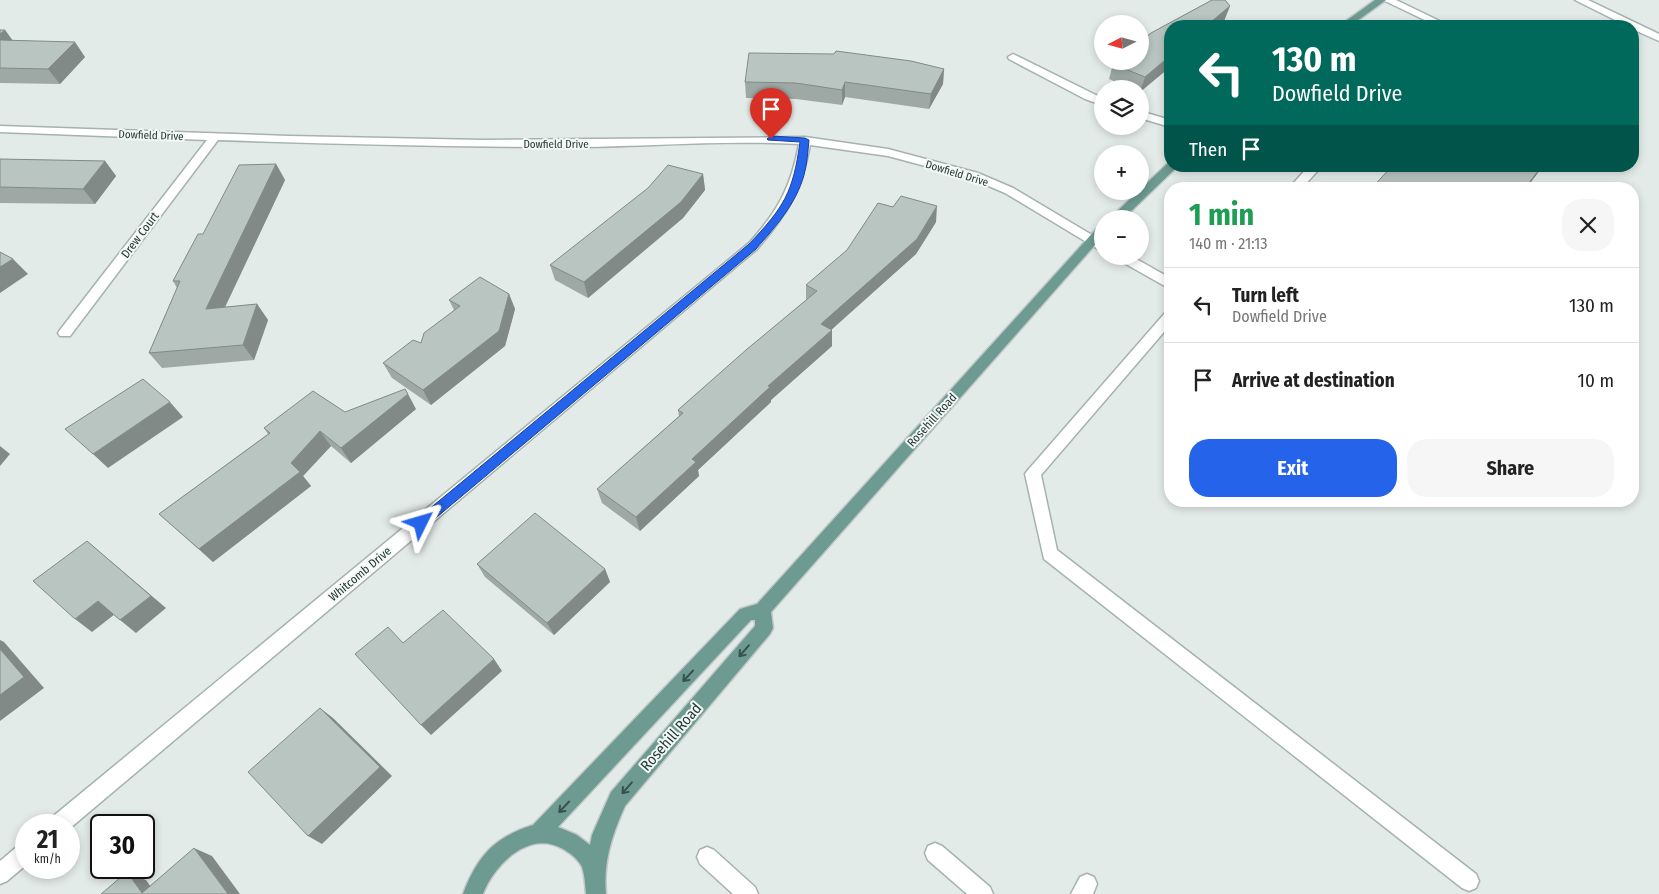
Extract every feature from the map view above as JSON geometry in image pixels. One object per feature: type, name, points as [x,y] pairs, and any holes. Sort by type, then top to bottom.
[{"type":"main road","points":[[1353,20],[1381,0]]},
{"type":"main road","points":[[1125,210],[1166,172]]},
{"type":"main road","name":"Rosehill Road","points":[[538,834],[746,614],[762,610],[1094,244]]},
{"type":"main road","name":"Rosehill Road","points":[[595,885],[602,835],[618,799],[764,628],[762,610]]},
{"type":"main road","points":[[473,894],[485,867],[501,850],[519,839],[538,834],[558,836],[575,844],[587,857],[595,885]]},
{"type":"street","points":[[1388,0],[1432,20]]},
{"type":"street","points":[[1580,0],[1622,20]]},
{"type":"street","points":[[1639,28],[1659,38]]},
{"type":"street","points":[[1013,57],[1094,99]]},
{"type":"street","points":[[1149,117],[1164,122]]},
{"type":"street","name":"Dowfield Drive","points":[[0,129],[356,142],[549,144],[771,139],[805,140],[894,154],[948,169],[1002,187],[1094,235]]},
{"type":"street","name":"Drew Court","points":[[65,333],[215,137]]},
{"type":"street","name":"Whitcomb Drive","points":[[71,814],[753,246],[775,222],[791,198],[800,174],[805,140]]},
{"type":"street","points":[[1301,182],[1310,172]]},
{"type":"street","points":[[1137,265],[1164,280]]},
{"type":"street","points":[[1164,323],[1033,474],[1050,554],[1469,881]]},
{"type":"street","points":[[935,853],[983,894]]},
{"type":"street","points":[[707,857],[748,894]]},
{"type":"street","points":[[0,874],[15,861]]},
{"type":"building","points":[[1212,0],[1225,0],[1230,6],[1213,20],[1175,20]]},
{"type":"building","points":[[1164,26],[1164,61],[1145,77],[1128,70],[1149,70],[1149,35]]},
{"type":"building","points":[[0,40],[75,42],[48,69],[0,68]]},
{"type":"building","points":[[836,51],[911,61],[944,69],[931,94],[845,82],[842,90],[796,83],[745,82],[749,53],[834,54]]},
{"type":"building","points":[[0,159],[105,161],[83,189],[0,187]]},
{"type":"building","points":[[276,164],[206,309],[257,304],[243,345],[149,353],[180,281],[173,281],[198,234],[203,234],[239,165]]},
{"type":"building","points":[[668,165],[703,174],[681,202],[584,282],[550,265],[648,188]]},
{"type":"building","points":[[1387,172],[1537,172],[1529,182],[1377,182]]},
{"type":"building","points":[[901,196],[937,206],[917,239],[821,324],[832,330],[768,386],[770,387],[692,459],[696,462],[636,517],[597,489],[683,413],[678,410],[817,291],[806,285],[847,250],[878,203],[893,207]]},
{"type":"building","points":[[0,252],[13,259],[0,267]]},
{"type":"building","points":[[480,277],[509,294],[499,331],[423,390],[383,363],[413,340],[421,343],[424,333],[460,306],[449,300]]},
{"type":"building","points":[[143,379],[170,402],[93,454],[65,429]]},
{"type":"building","points":[[405,389],[408,394],[341,448],[320,431],[291,463],[300,472],[199,549],[159,514],[270,433],[264,428],[313,391],[345,412]]},
{"type":"building","points":[[535,513],[605,569],[547,623],[477,564]]},
{"type":"building","points":[[87,541],[151,596],[120,620],[98,601],[75,619],[33,581]]},
{"type":"building","points":[[443,610],[494,659],[421,725],[355,654],[388,627],[403,643]]},
{"type":"building","points":[[0,649],[24,677],[0,695]]},
{"type":"building","points":[[320,708],[380,767],[308,836],[248,772]]},
{"type":"building","points":[[194,848],[228,894],[101,894],[119,879],[132,879],[142,893]]},
{"type":"route","points":[[421,523],[753,246],[775,222],[791,198],[800,174],[805,140],[771,139]]}]
